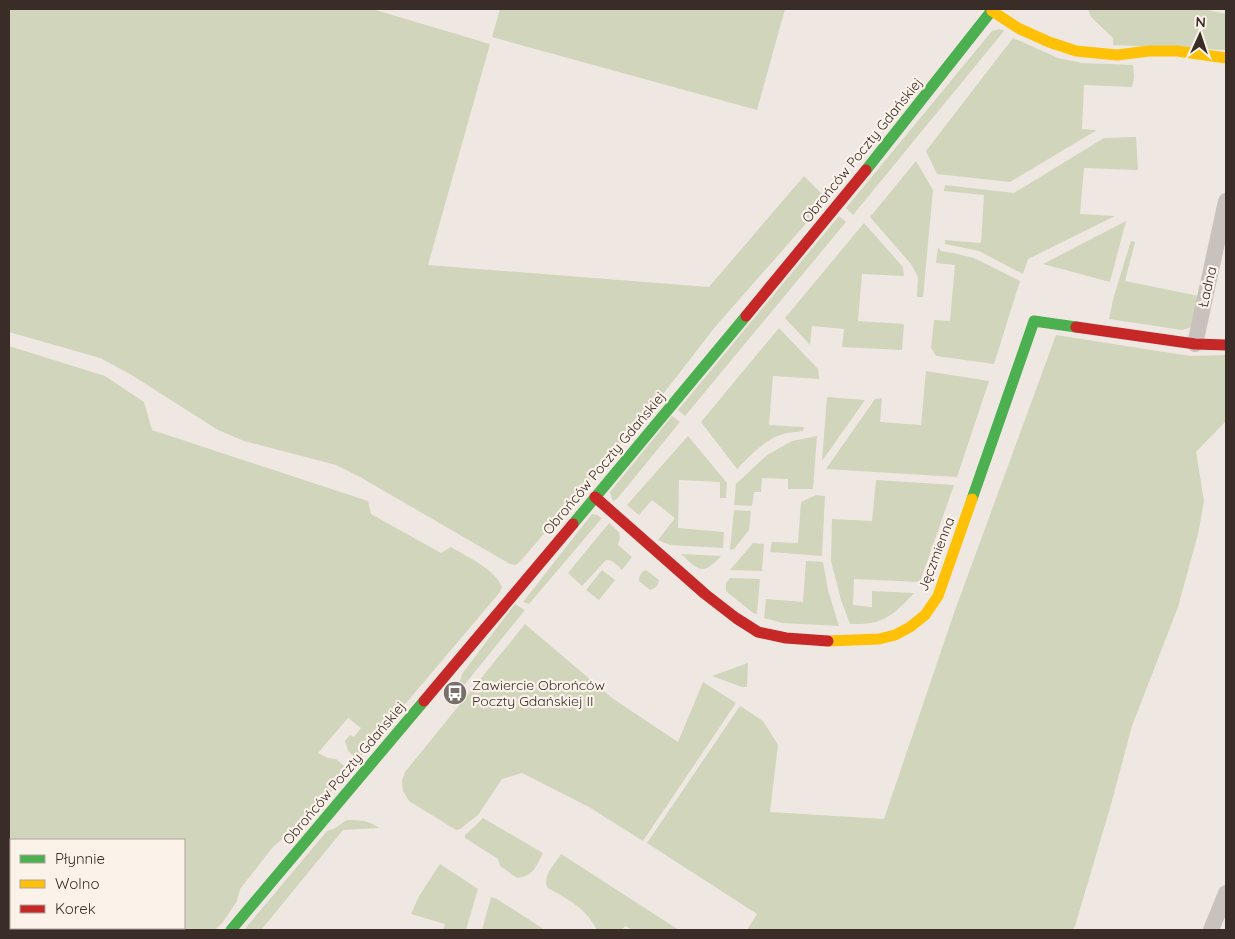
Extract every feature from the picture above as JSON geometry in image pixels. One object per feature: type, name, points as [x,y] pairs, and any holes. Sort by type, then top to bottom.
[{"type":"street","points":[[993,10],[1018,28],[1049,42],[1076,51],[1117,55],[1177,51],[1226,58]]},
{"type":"street","name":"Obrońców Poczty Gdańskiej","points":[[231,930],[524,583],[844,198],[993,10]]},
{"type":"street","name":"Ładna","points":[[1194,344],[1226,201]]},
{"type":"street","name":"Jęczmienna","points":[[595,497],[693,584],[736,618],[758,632],[786,638],[836,641],[879,639],[895,635],[910,627],[925,615],[938,596],[1034,321],[1194,344],[1226,345]]},
{"type":"street","points":[[1211,930],[1226,893]]},
{"type":"green space","points":[[9,9],[372,9],[490,44],[428,265],[709,287],[804,176],[823,195],[825,202],[715,327],[653,407],[524,557],[516,565],[510,564],[336,465],[244,441],[218,430],[130,374],[100,358],[9,332]]},
{"type":"green space","points":[[500,9],[785,9],[757,110],[492,37]]},
{"type":"green space","points":[[1088,9],[1203,9],[1226,14],[1226,50],[1113,45],[1113,38],[1091,17]]},
{"type":"green space","points":[[1000,29],[1004,31],[853,215],[846,208],[992,31]]},
{"type":"green space","points":[[1013,38],[1058,58],[1082,63],[1133,65],[1134,77],[1132,87],[1084,85],[1082,129],[1097,130],[1010,182],[937,174],[926,151]]},
{"type":"green space","points":[[1136,137],[1138,170],[1084,168],[1080,214],[1115,216],[1028,259],[1023,274],[979,251],[945,244],[945,240],[981,243],[984,195],[944,191],[945,185],[1014,193],[1104,138]]},
{"type":"green space","points":[[916,161],[933,190],[923,297],[917,297],[918,277],[911,264],[870,217]]},
{"type":"green space","points":[[839,216],[846,222],[685,416],[678,410]]},
{"type":"green space","points":[[1126,221],[1110,282],[1043,264]]},
{"type":"green space","points":[[864,223],[903,267],[904,276],[862,274],[858,321],[904,324],[902,350],[842,347],[844,329],[812,326],[810,345],[785,318]]},
{"type":"green space","points":[[1131,241],[1135,242],[1125,281],[1199,296],[1192,325],[1189,328],[1182,330],[1109,319]]},
{"type":"green space","points":[[938,247],[941,251],[974,258],[1020,281],[994,364],[936,356],[931,348],[934,320],[950,321],[955,265],[936,263]]},
{"type":"green space","points":[[779,328],[818,369],[819,379],[773,376],[769,425],[804,427],[803,431],[776,436],[758,448],[737,469],[701,422]]},
{"type":"green space","points":[[1056,335],[1190,356],[1226,355],[1226,421],[1196,452],[1204,501],[1198,534],[1178,607],[1132,726],[1075,926],[1072,930],[747,930],[757,914],[647,843],[740,706],[763,721],[778,745],[770,812],[884,819],[954,613]]},
{"type":"green space","points":[[9,346],[105,376],[144,402],[152,430],[368,501],[371,514],[441,553],[451,547],[487,569],[502,587],[500,592],[358,760],[348,751],[345,741],[350,735],[354,737],[361,728],[348,718],[318,753],[328,758],[336,759],[349,770],[319,807],[273,847],[240,889],[237,901],[223,922],[215,930],[10,930],[185,929],[185,839],[10,839],[9,903]]},
{"type":"green space","points":[[926,371],[989,381],[957,477],[826,469],[875,399],[882,398],[880,422],[921,425]]},
{"type":"green space","points":[[827,397],[865,400],[822,461]]},
{"type":"green space","points":[[672,416],[680,422],[617,499],[613,501],[610,492]]},
{"type":"green space","points":[[688,436],[727,483],[726,498],[720,498],[720,482],[679,480],[678,528],[724,532],[723,548],[670,545],[658,540],[675,518],[652,500],[639,515],[627,505]]},
{"type":"green space","points":[[817,436],[813,489],[788,489],[788,479],[762,478],[761,492],[754,492],[752,506],[734,505],[736,484],[767,455],[792,441]]},
{"type":"green space","points":[[876,480],[954,485],[920,582],[854,579],[853,605],[872,607],[872,591],[914,593],[895,612],[884,619],[871,623],[850,624],[841,600],[831,561],[832,519],[872,521]]},
{"type":"green space","points":[[816,495],[825,496],[822,556],[770,552],[772,542],[798,543],[801,502]]},
{"type":"green space","points":[[734,510],[751,511],[749,530],[734,549],[730,550]]},
{"type":"green space","points":[[592,514],[602,518],[529,604],[523,602]]},
{"type":"green space","points":[[609,523],[619,532],[618,545],[632,557],[622,570],[613,562],[606,560],[582,586],[568,573]]},
{"type":"green space","points":[[753,543],[764,544],[762,571],[730,570]]},
{"type":"green space","points":[[681,554],[721,556],[709,567],[701,569]]},
{"type":"green space","points":[[806,561],[823,562],[828,590],[839,626],[783,623],[764,618],[766,599],[803,602]]},
{"type":"green space","points":[[602,570],[615,580],[599,600],[586,590]]},
{"type":"green space","points":[[646,570],[659,580],[658,584],[650,590],[639,581],[639,577]]},
{"type":"green space","points":[[730,578],[760,579],[757,614],[753,613],[726,591],[726,583]]},
{"type":"green space","points":[[515,604],[525,610],[461,689],[456,685],[460,681],[462,674]]},
{"type":"green space","points":[[525,624],[612,698],[678,742],[703,682],[736,703],[643,841],[589,807],[522,773],[502,779],[478,815],[456,830],[409,801],[403,791],[402,781],[405,772]]},
{"type":"green space","points":[[748,663],[747,687],[712,676]]},
{"type":"green space","points":[[483,818],[543,853],[531,873],[517,878],[500,866],[498,859],[465,838],[465,835]]},
{"type":"green space","points":[[347,820],[364,821],[379,828],[343,830],[261,930],[244,930],[327,831],[336,828]]},
{"type":"green space","points":[[561,854],[679,930],[633,930],[625,926],[622,930],[597,930],[582,910],[548,888],[546,884],[547,875]]},
{"type":"green space","points":[[440,864],[478,889],[466,930],[443,930],[445,924],[411,914],[419,896]]},
{"type":"green space","points":[[491,897],[497,899],[545,930],[482,930]]},
{"type":"waterway","points":[[134,929],[138,930]]},
{"type":"traffic: fast","points":[[866,170],[993,9]]},
{"type":"traffic: fast","points":[[573,524],[746,316]]},
{"type":"traffic: fast","points":[[972,499],[1034,321],[1076,327]]},
{"type":"traffic: fast","points":[[231,930],[424,701]]},
{"type":"traffic: slow","points":[[992,11],[1018,28],[1049,42],[1076,51],[1117,55],[1149,51],[1177,51],[1226,58]]},
{"type":"traffic: slow","points":[[828,641],[879,639],[895,635],[910,627],[925,615],[938,596],[972,499]]},
{"type":"traffic: jam","points":[[746,316],[866,170]]},
{"type":"traffic: jam","points":[[1076,327],[1195,344],[1226,345]]},
{"type":"traffic: jam","points":[[595,497],[705,594],[758,632],[786,638],[828,641]]},
{"type":"traffic: jam","points":[[424,701],[573,524]]},
{"type":"place","name":"Zawiercie Obrońców Poczty Gdańskiej II","points":[[455,693]]}]
